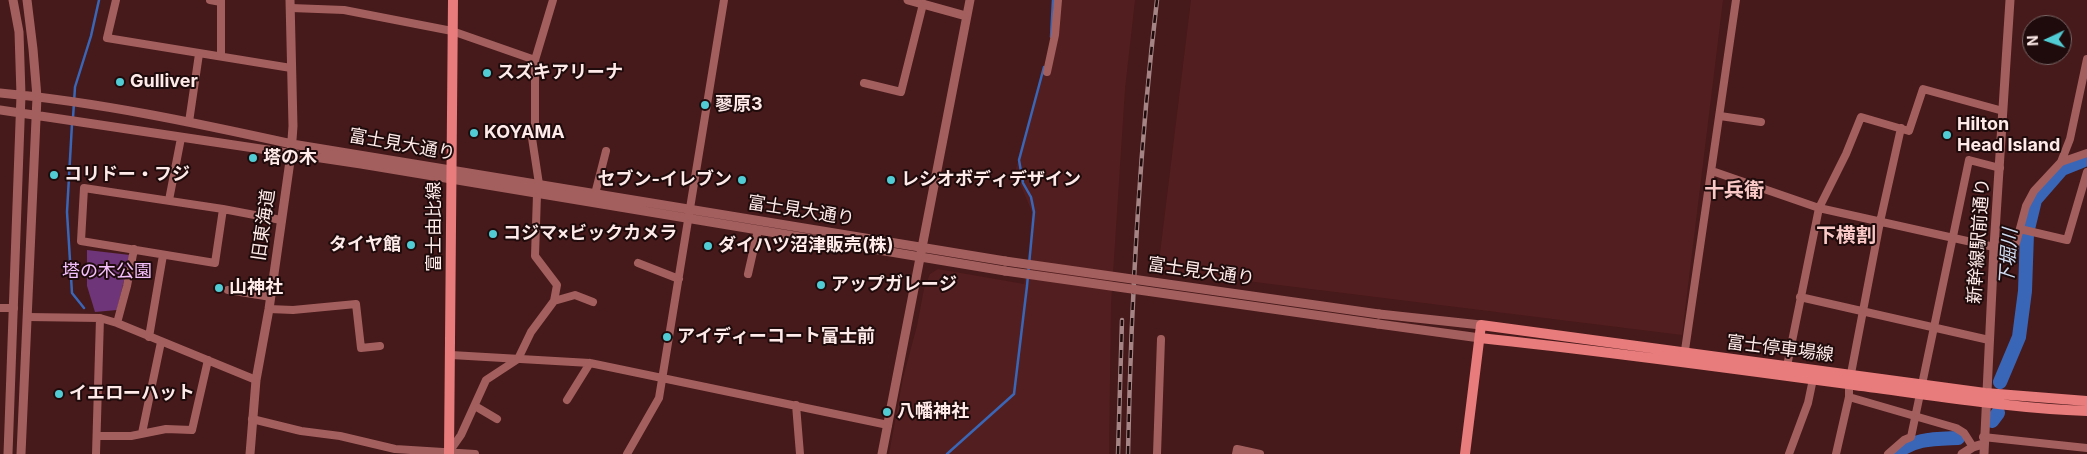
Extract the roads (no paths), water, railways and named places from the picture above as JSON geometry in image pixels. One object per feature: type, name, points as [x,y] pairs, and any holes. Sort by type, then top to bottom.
[{"type":"main road","name":"富士由比線","points":[[449,453],[453,0]]},
{"type":"main road","name":"富士停車場線","points":[[1481,325],[1684,358]]},
{"type":"main road","points":[[1466,454],[1481,325]]},
{"type":"main road","name":"富士停車場線","points":[[1480,338],[1684,358],[1985,397],[2051,410],[2087,411]]},
{"type":"main road","name":"富士停車場線","points":[[1786,371],[1813,379],[1850,379]]},
{"type":"main road","name":"富士停車場線","points":[[1985,397],[2087,401]]},
{"type":"street","points":[[8,454],[21,95],[19,32],[13,0]]},
{"type":"street","points":[[21,454],[36,115],[34,48],[27,0]]},
{"type":"street","points":[[116,0],[106,38],[291,68]]},
{"type":"street","points":[[210,0],[221,1],[221,56]]},
{"type":"street","points":[[539,184],[532,138],[535,130],[535,60],[553,0]]},
{"type":"street","points":[[627,454],[659,398],[724,0]]},
{"type":"street","points":[[908,0],[966,16]]},
{"type":"street","points":[[882,454],[970,0]]},
{"type":"street","points":[[1047,72],[1056,36],[1058,0]]},
{"type":"street","points":[[1684,358],[1736,0]]},
{"type":"street","name":"新幹線駅前通り","points":[[1984,454],[1985,397],[2010,0]]},
{"type":"street","points":[[290,4],[344,10],[452,31],[535,60]]},
{"type":"street","name":"旧東海道","points":[[250,454],[256,380],[271,298],[292,154],[290,4]]},
{"type":"street","points":[[864,83],[901,92],[923,4]]},
{"type":"street","points":[[189,122],[200,54]]},
{"type":"street","points":[[1712,171],[1819,208],[2010,249],[2015,247],[2026,206],[2034,191],[2061,162],[2070,139],[2087,59]]},
{"type":"street","points":[[1786,371],[1819,208],[1846,154],[1861,117],[1909,131],[1923,89],[2003,110]]},
{"type":"street","name":"富士見大通り","points":[[0,93],[36,97],[189,122],[292,144],[451,174],[537,194],[920,258],[1480,338]]},
{"type":"street","name":"富士見大通り","points":[[0,110],[292,154],[539,184],[1005,261],[1380,314],[1481,325]]},
{"type":"street","points":[[1720,116],[1761,122]]},
{"type":"street","points":[[1836,454],[1849,396],[1850,379],[1880,222],[1901,128]]},
{"type":"street","points":[[169,200],[181,138]]},
{"type":"street","points":[[595,194],[606,151]]},
{"type":"street","points":[[2061,162],[2087,154]]},
{"type":"street","points":[[1888,454],[1904,440],[1911,437],[1969,160],[2000,168]]},
{"type":"street","points":[[2020,228],[2067,240],[2087,172]]},
{"type":"street","points":[[223,208],[215,263],[81,240],[84,188],[223,208],[281,220]]},
{"type":"street","points":[[449,453],[461,435],[486,380],[518,358],[532,332],[554,301],[557,285],[535,256],[537,194]]},
{"type":"street","points":[[748,274],[758,230]]},
{"type":"street","points":[[117,323],[134,249]]},
{"type":"street","points":[[149,337],[163,255]]},
{"type":"street","points":[[638,262],[679,279]]},
{"type":"street","points":[[228,290],[271,298]]},
{"type":"street","points":[[554,301],[575,295],[593,302]]},
{"type":"street","points":[[1800,297],[1863,313],[1989,340]]},
{"type":"street","points":[[269,309],[293,310],[356,304],[361,348],[380,346]]},
{"type":"street","points":[[0,308],[14,308]]},
{"type":"street","points":[[27,318],[100,318],[117,323],[256,380]]},
{"type":"street","points":[[96,454],[100,318]]},
{"type":"street","points":[[1157,454],[1161,339]]},
{"type":"street","points":[[142,433],[161,342]]},
{"type":"street","points":[[451,355],[590,363],[888,424]]},
{"type":"street","points":[[97,436],[131,436],[166,429],[192,430],[208,360]]},
{"type":"street","points":[[567,400],[590,363]]},
{"type":"street","points":[[1789,454],[1808,403],[1813,379]]},
{"type":"street","points":[[1849,396],[1956,428],[1964,433],[1974,447]]},
{"type":"street","points":[[796,405],[800,454]]},
{"type":"street","points":[[475,406],[497,419]]},
{"type":"street","points":[[252,419],[301,431],[340,436],[395,449],[475,454]]},
{"type":"street","points":[[1962,454],[1984,440],[2087,448]]},
{"type":"street","points":[[1236,454],[1237,449],[1260,454]]},
{"type":"waterway","points":[[73,118],[75,87],[91,36],[99,0]]},
{"type":"waterway","points":[[1051,37],[1053,0]]},
{"type":"waterway","points":[[947,454],[1014,394],[1034,212],[1031,197],[1023,183],[1019,160],[1044,67]]},
{"type":"waterway","points":[[72,124],[67,212],[72,293],[84,308]]},
{"type":"waterway","name":"下堀川","points":[[2000,382],[2019,337],[2025,291],[2027,233],[2035,200],[2062,169],[2087,159]]},
{"type":"waterway","name":"下堀川","points":[[1992,421],[1998,413]]},
{"type":"waterway","name":"下堀川","points":[[1895,454],[1917,442],[1958,438]]},
{"type":"railway","points":[[1128,454],[1131,340],[1137,227],[1145,113],[1157,0]]},
{"type":"railway","points":[[1118,454],[1122,320]]},
{"type":"place","name":"スズキアリーナ","points":[[487,73]]},
{"type":"place","name":"Gulliver","points":[[120,82]]},
{"type":"place","name":"蓼原3","points":[[705,105]]},
{"type":"place","name":"KOYAMA","points":[[474,133]]},
{"type":"place","name":"Hilton Head Island","points":[[1947,135]]},
{"type":"place","name":"塔の木","points":[[253,158]]},
{"type":"place","name":"コリドー・フジ","points":[[54,175]]},
{"type":"place","name":"セブン-イレブン","points":[[742,180]]},
{"type":"place","name":"レシオボディデザイン","points":[[891,180]]},
{"type":"place","name":"コジマ×ビックカメラ","points":[[493,234]]},
{"type":"place","name":"タイヤ館","points":[[411,245]]},
{"type":"place","name":"ダイハツ沼津販売(株)","points":[[708,246]]},
{"type":"place","name":"アップガレージ","points":[[821,285]]},
{"type":"place","name":"山神社","points":[[219,288]]},
{"type":"place","name":"アイディーコート富士前","points":[[667,337]]},
{"type":"place","name":"イエローハット","points":[[59,394]]},
{"type":"place","name":"八幡神社","points":[[887,412]]},
{"type":"district","name":"十兵衛","points":[[1734,191]]},
{"type":"district","name":"下横割","points":[[1846,236]]},
{"type":"park label","name":"塔の木公園","points":[[107,272]]}]
